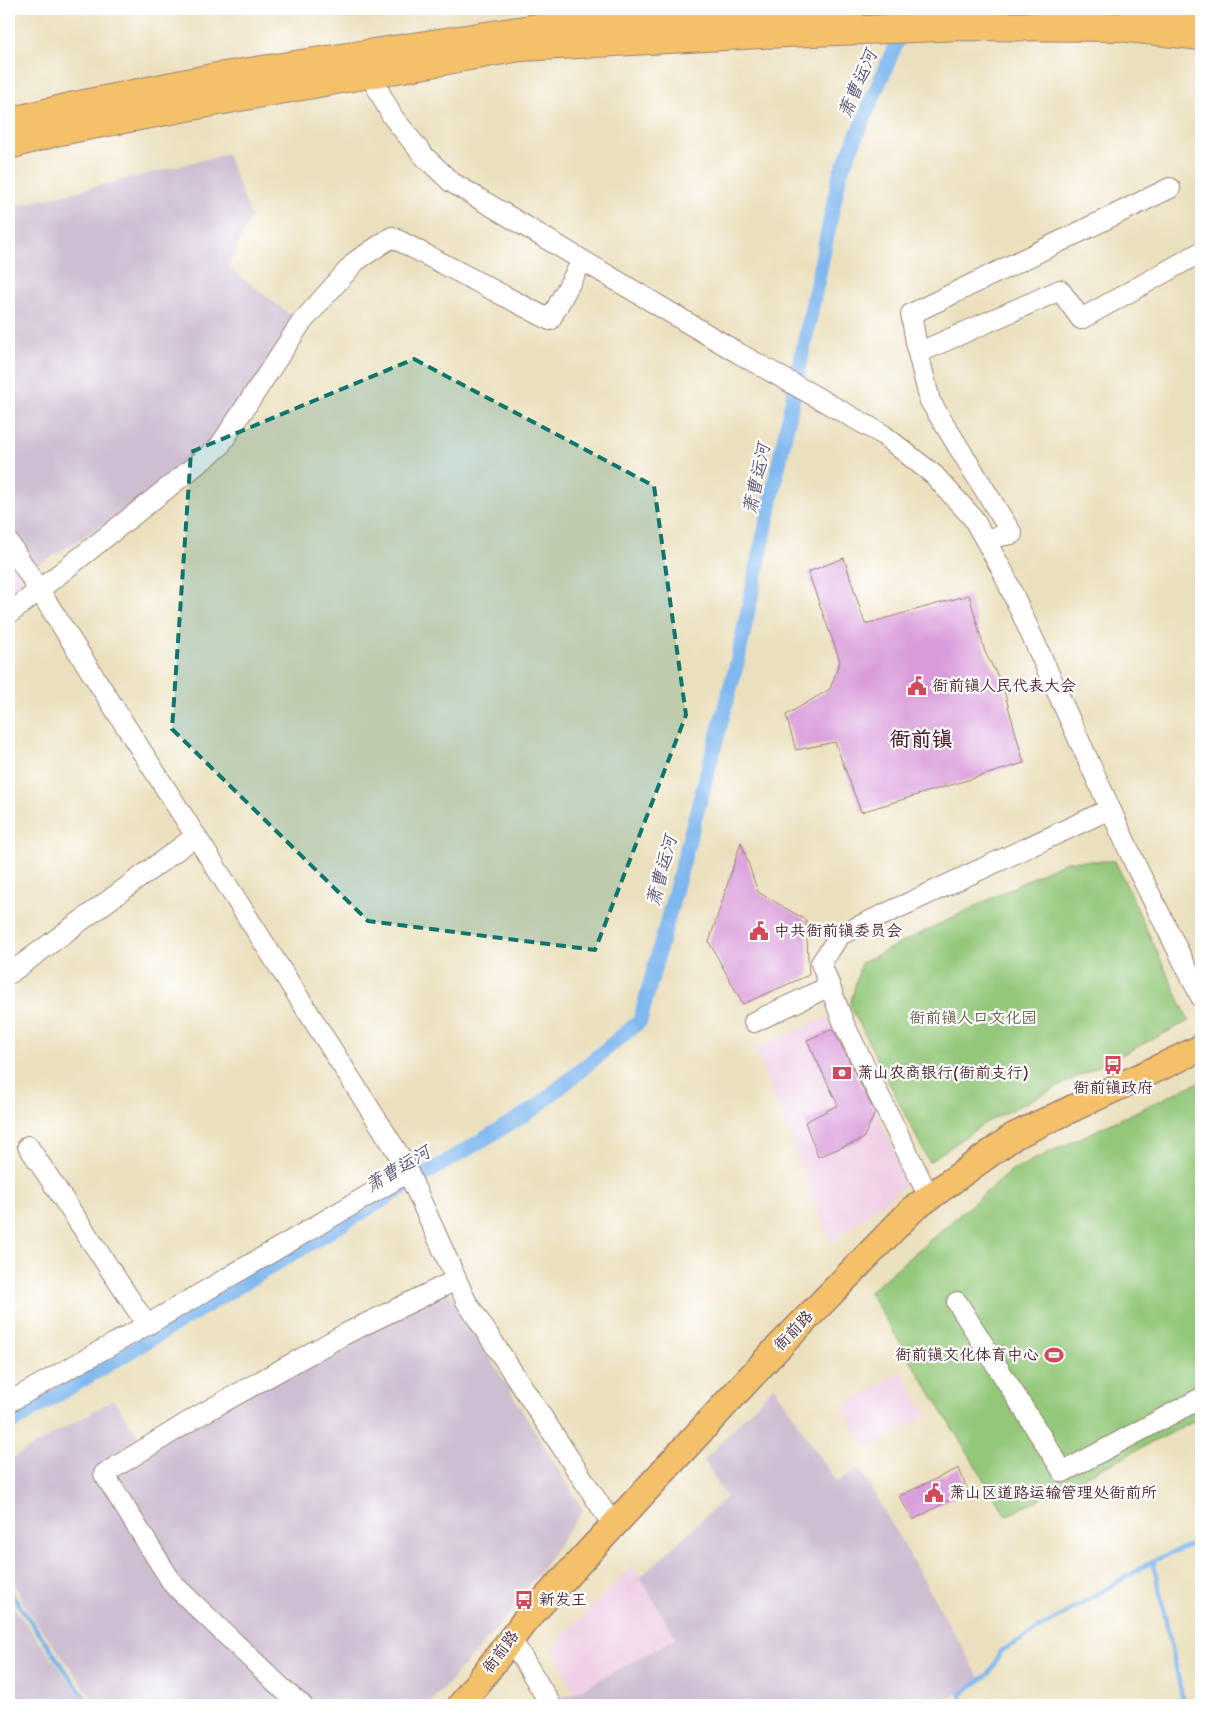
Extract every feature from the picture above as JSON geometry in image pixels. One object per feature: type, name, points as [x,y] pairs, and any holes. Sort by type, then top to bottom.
[{"type":"highway","points":[[839,20],[851,9]]},
{"type":"highway","points":[[1103,9],[1201,15]]},
{"type":"highway","points":[[9,145],[55,132],[234,98],[370,63],[551,26],[708,15],[964,26],[1120,27],[1201,36]]},
{"type":"highway","points":[[9,122],[70,107],[217,77],[370,63]]},
{"type":"main road","name":"衙前路","points":[[461,1705],[524,1622],[769,1357],[913,1209],[1014,1136],[1201,1048]]},
{"type":"street","points":[[370,63],[392,116],[424,156],[451,182],[768,370],[882,434],[934,475],[973,518],[1002,570],[1137,868],[1201,997]]},
{"type":"street","points":[[985,540],[1012,534],[930,401],[911,314],[1170,188]]},
{"type":"street","points":[[9,614],[38,589],[219,447],[301,323],[356,261],[392,237],[550,320],[582,261]]},
{"type":"street","points":[[918,352],[1060,290],[1081,319],[1201,252]]},
{"type":"street","points":[[9,543],[406,1167],[466,1301],[614,1526]]},
{"type":"street","points":[[929,1197],[844,1024],[821,963],[840,935],[1110,809]]},
{"type":"street","points":[[9,974],[196,836]]},
{"type":"street","points":[[754,1022],[830,986]]},
{"type":"street","points":[[28,1146],[147,1325]]},
{"type":"street","points":[[9,1402],[147,1325],[406,1167]]},
{"type":"street","points":[[302,1705],[173,1584],[104,1474],[198,1416],[337,1339],[456,1280]]},
{"type":"street","points":[[957,1302],[1063,1472],[1201,1398]]},
{"type":"street","points":[[511,1639],[551,1705]]},
{"type":"highlighted area","points":[[414,359],[654,486],[686,715],[595,950],[368,921],[172,729],[191,452]]},
{"type":"shaded area","points":[[227,154],[251,217],[228,267],[301,323],[243,411],[184,474],[27,572],[9,540],[9,208]]},
{"type":"shaded area","points":[[9,561],[38,589],[9,614]]},
{"type":"shaded area","points":[[832,1015],[909,1182],[831,1243],[755,1049]]},
{"type":"shaded area","points":[[445,1285],[583,1510],[506,1618],[429,1705],[318,1705],[293,1684],[299,1705],[98,1705],[26,1608],[9,1573],[9,1460],[113,1400],[147,1447]]},
{"type":"shaded area","points":[[901,1372],[928,1415],[868,1449],[842,1407]]},
{"type":"shaded area","points":[[774,1386],[836,1482],[860,1469],[981,1680],[937,1705],[539,1705],[575,1693],[676,1638],[640,1578],[726,1497],[704,1460]]},
{"type":"shaded area","points":[[632,1565],[676,1638],[575,1693],[552,1648]]},
{"type":"shaded area","points":[[9,1597],[11,1604],[87,1705],[9,1705]]},
{"type":"green space","name":"衙前镇人口文化园","points":[[1066,861],[1115,861],[1189,1021],[985,1123],[929,1162],[850,1005],[861,963]]},
{"type":"green space","name":"衙前镇文化体育中心","points":[[1201,1081],[1201,1418],[1006,1516],[869,1292],[1012,1170]]},
{"type":"building","name":"衙前镇人民代表大会","points":[[844,558],[865,624],[969,595],[985,652],[1002,684],[1024,763],[861,812],[835,742],[796,750],[786,715],[830,689],[840,661],[808,572]]},
{"type":"building","name":"中共衙前镇委员会","points":[[741,842],[758,892],[806,920],[809,975],[743,1004],[709,942]]},
{"type":"building","name":"萧山农商银行(衙前支行)","points":[[833,1029],[875,1113],[863,1139],[818,1157],[805,1122],[838,1105],[807,1040]]},
{"type":"building","name":"萧山区道路运输管理处衙前所","points":[[959,1468],[967,1490],[913,1520],[899,1496]]},
{"type":"waterway","name":"萧曹运河","points":[[9,1424],[534,1109],[640,1021],[737,663],[840,174],[911,9]]},
{"type":"waterway","points":[[1153,1561],[1201,1540]]},
{"type":"waterway","points":[[965,1705],[960,1695],[990,1673],[1000,1652],[1153,1561],[1184,1705]]},
{"type":"waterway","points":[[9,1591],[90,1705]]},
{"type":"place","name":"衙前镇人民代表大会","points":[[917,686]]},
{"type":"place","name":"中共衙前镇委员会","points":[[759,931]]},
{"type":"place","name":"衙前镇政府","points":[[1113,1065]]},
{"type":"place","name":"萧山农商银行(衙前支行)","points":[[842,1073]]},
{"type":"place","name":"衙前镇文化体育中心","points":[[1054,1355]]},
{"type":"place","name":"萧山区道路运输管理处衙前所","points":[[934,1493]]},
{"type":"place","name":"新发王","points":[[524,1600]]},
{"type":"district","name":"衙前镇","points":[[921,739]]}]
